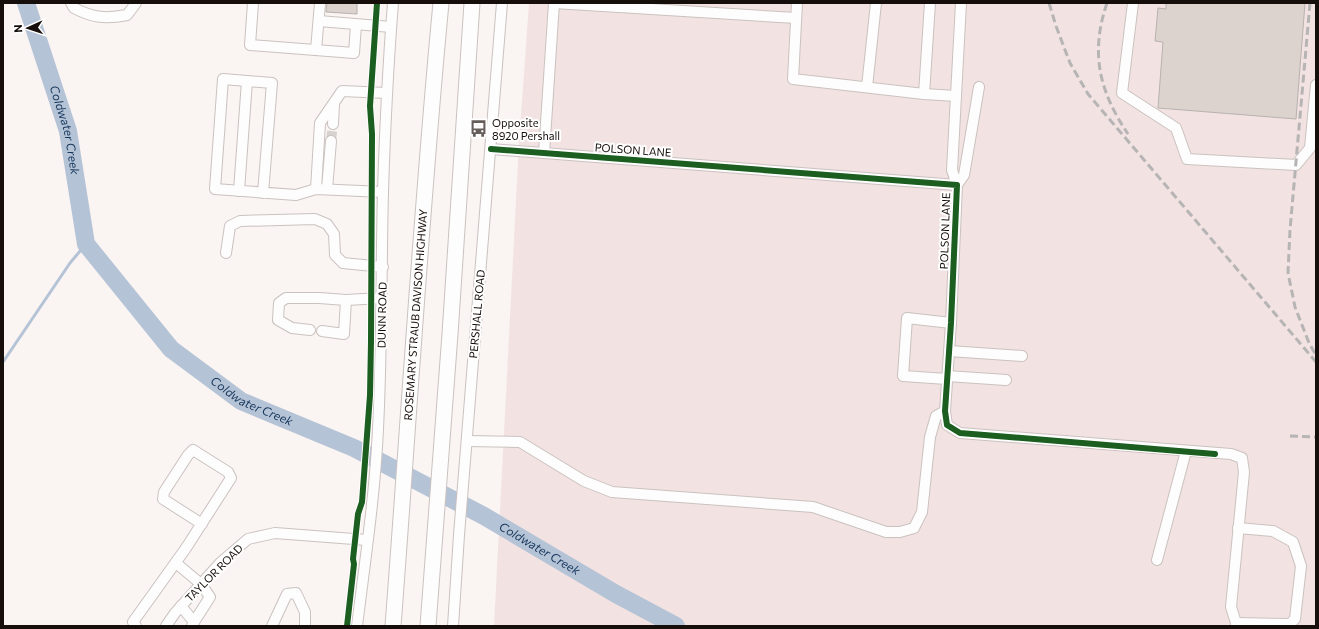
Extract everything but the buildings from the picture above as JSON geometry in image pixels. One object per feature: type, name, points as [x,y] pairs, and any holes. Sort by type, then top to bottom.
[{"type":"highway","name":"ROSEMARY STRAUB DAVISON HIGHWAY","points":[[393,626],[431,106],[441,3]]},
{"type":"highway","points":[[428,626],[441,469],[472,3]]},
{"type":"street","points":[[71,3],[74,8],[87,15],[112,18],[127,15],[136,3]]},
{"type":"street","points":[[253,3],[250,45],[354,53],[356,25]]},
{"type":"street","points":[[316,50],[320,3]]},
{"type":"street","name":"DUNN ROAD","points":[[357,626],[373,498],[378,430],[386,93],[393,3]]},
{"type":"street","name":"PERSHALL ROAD","points":[[453,626],[502,3]]},
{"type":"street","points":[[544,154],[554,3],[796,18]]},
{"type":"street","points":[[797,3],[793,79],[924,94],[956,96]]},
{"type":"street","points":[[867,87],[876,3]]},
{"type":"street","points":[[924,94],[930,3]]},
{"type":"street","points":[[956,185],[952,170],[961,3]]},
{"type":"street","points":[[1132,3],[1122,93],[1176,128],[1187,159],[1296,165],[1310,148],[1316,85]]},
{"type":"street","points":[[319,22],[391,27]]},
{"type":"street","points":[[263,193],[272,83],[223,79],[215,189],[263,193],[296,195],[316,189],[383,192]]},
{"type":"street","points":[[239,191],[247,81]]},
{"type":"street","points":[[956,185],[964,175],[979,87]]},
{"type":"street","points":[[316,189],[320,123],[342,91],[386,93]]},
{"type":"street","points":[[332,124],[334,103]]},
{"type":"street","points":[[327,189],[331,141]]},
{"type":"street","name":"POLSON LANE","points":[[491,149],[956,185],[951,323],[945,411],[947,425],[960,433],[1215,454],[1231,454],[1242,458],[1244,472],[1238,528]]},
{"type":"street","points":[[226,253],[230,226],[240,221],[315,219],[327,224],[334,234],[335,255],[343,263],[383,267]]},
{"type":"street","points":[[310,330],[292,328],[278,320],[279,303],[286,298],[346,300],[382,298]]},
{"type":"street","points":[[322,331],[344,334],[346,300]]},
{"type":"street","points":[[951,323],[907,318],[903,376],[1006,380]]},
{"type":"street","points":[[949,351],[1022,356]]},
{"type":"street","points":[[467,441],[520,442],[584,481],[612,492],[813,507],[886,532],[900,532],[914,528],[922,512],[930,437],[936,416],[945,411]]},
{"type":"street","points":[[136,626],[133,622],[202,524],[231,478],[228,472],[193,450],[188,455],[164,492],[163,499],[202,524]]},
{"type":"street","points":[[1157,560],[1186,451]]},
{"type":"street","points":[[1238,528],[1273,531],[1293,542],[1301,566],[1295,619],[1290,624],[1236,624],[1231,607],[1238,528]]},
{"type":"street","name":"TAYLOR ROAD","points":[[166,626],[181,606],[201,584],[220,564],[248,539],[275,533],[368,540]]},
{"type":"street","points":[[176,562],[201,584],[210,597],[193,624],[181,606]]},
{"type":"street","points":[[272,626],[287,594],[296,594],[305,612],[304,626]]},
{"type":"shaded area","points":[[529,3],[1316,3],[1316,626],[494,626],[519,143]]},
{"type":"waterway","name":"Coldwater Creek","points":[[26,3],[68,131],[86,244],[171,349],[241,401],[354,448],[484,516],[616,594],[676,626]]},
{"type":"waterway","points":[[3,362],[70,263],[86,244]]},
{"type":"tunnel","points":[[331,141],[333,124]]},
{"type":"railway","points":[[1049,3],[1070,63],[1088,94],[1316,362]]},
{"type":"railway","points":[[1107,3],[1099,39],[1100,71],[1110,102],[1128,134]]},
{"type":"railway","points":[[1310,3],[1290,230],[1288,273],[1295,307],[1309,343],[1316,355]]},
{"type":"railway","points":[[1290,436],[1316,437]]},
{"type":"cycle path","points":[[347,626],[358,514],[362,502],[370,395],[372,134],[370,106],[377,3]]},
{"type":"cycle path","points":[[491,149],[957,185],[951,323],[945,411],[947,425],[960,433],[1215,454]]},
{"type":"place","name":"Opposite 8920 Pershall","points":[[479,129]]}]
